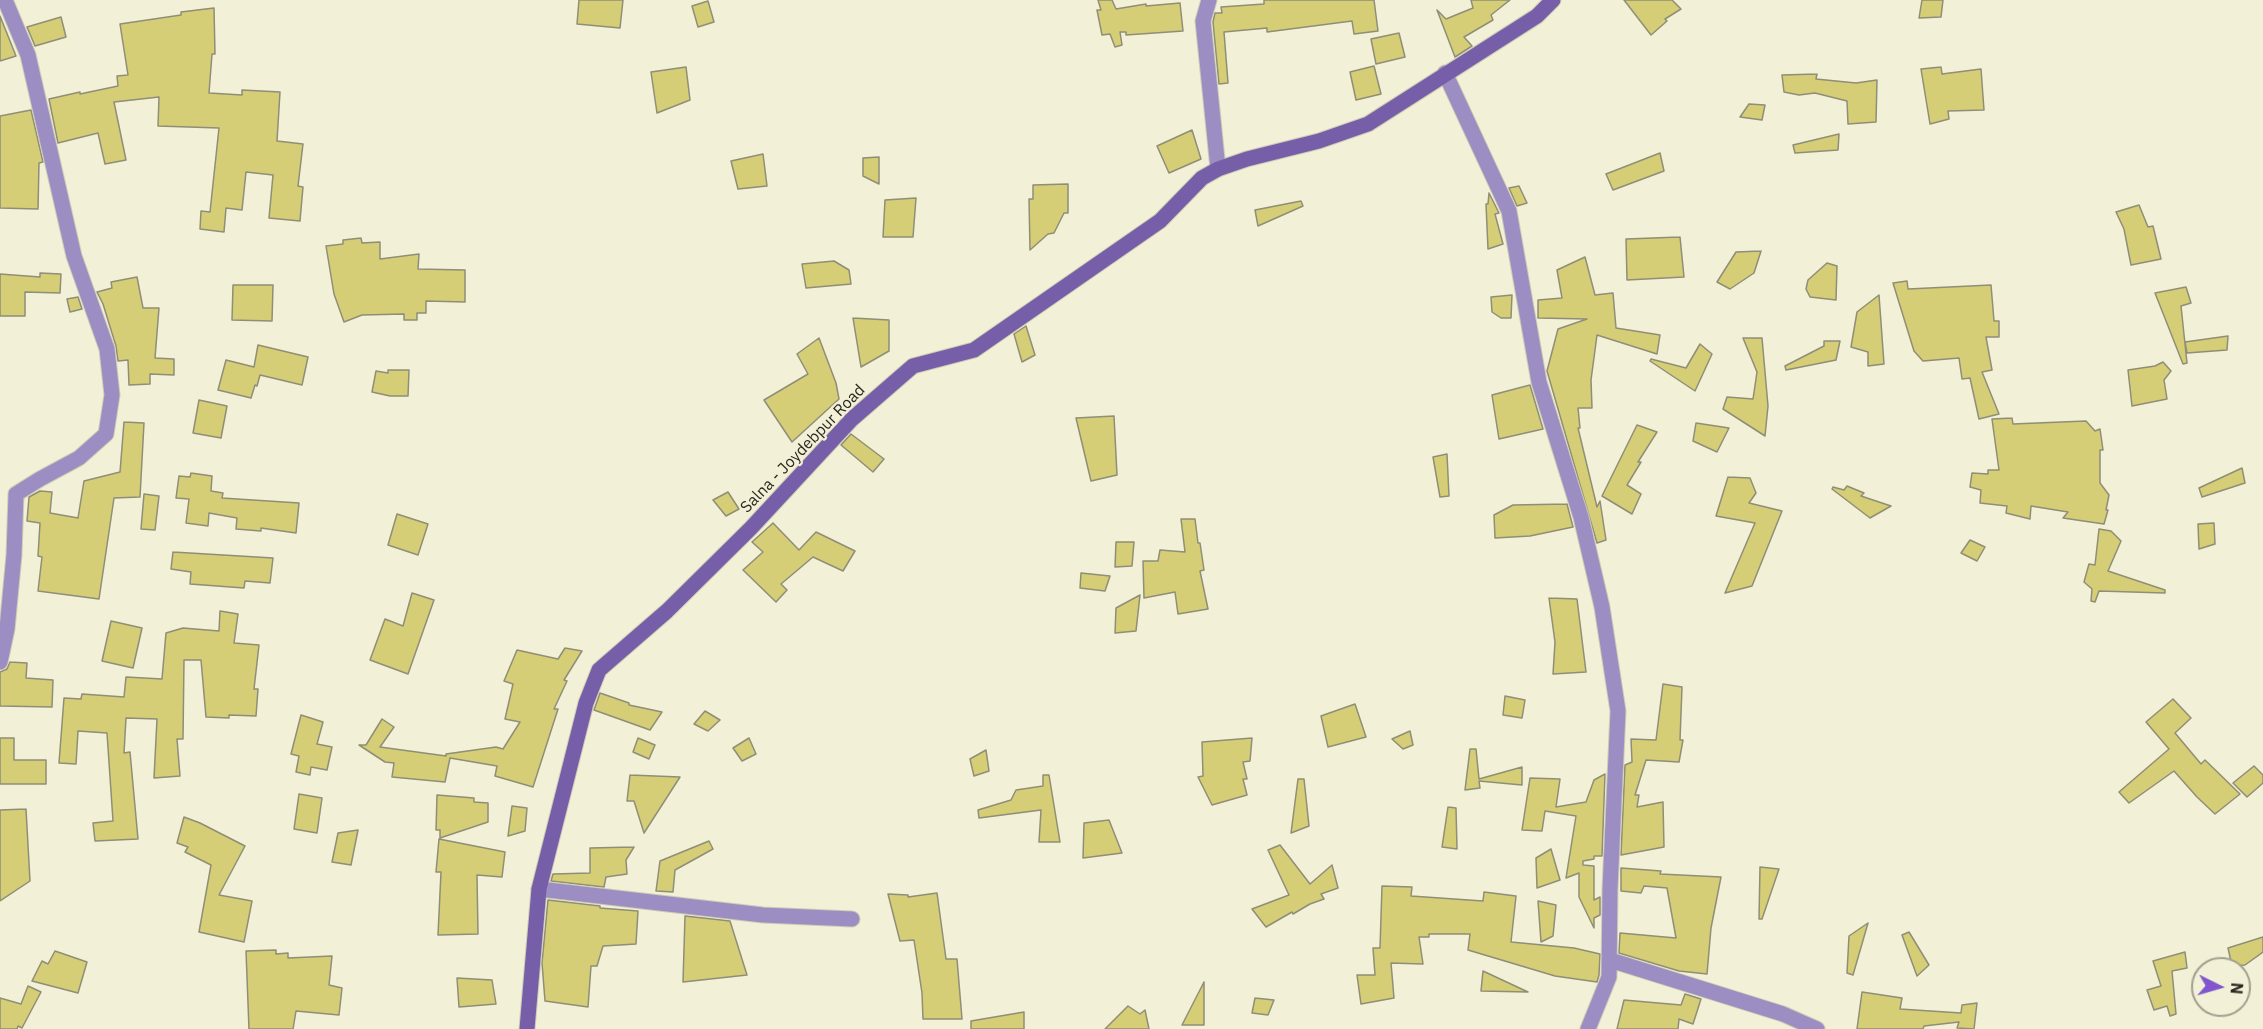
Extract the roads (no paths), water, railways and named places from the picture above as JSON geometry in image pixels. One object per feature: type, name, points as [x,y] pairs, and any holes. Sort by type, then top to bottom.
[{"type":"main road","name":"Salna - Joydebpur Road","points":[[527,1029],[539,889],[586,703],[599,670],[667,611],[742,536],[852,419],[913,366],[974,350],[1160,221],[1202,178],[1218,169],[1247,159],[1319,141],[1368,124],[1537,16],[1553,0]]},
{"type":"street","points":[[0,662],[8,629],[16,494],[79,458],[106,434],[112,395],[106,349],[74,256],[28,55],[5,0]]},
{"type":"street","points":[[1209,0],[1203,21],[1218,169]]},
{"type":"street","points":[[1446,74],[1509,212],[1539,382],[1581,517],[1602,607],[1618,711],[1610,889],[1610,977],[1588,1029]]},
{"type":"street","points":[[539,889],[763,915],[852,919]]},
{"type":"street","points":[[1610,960],[1783,1014],[1817,1029]]}]
